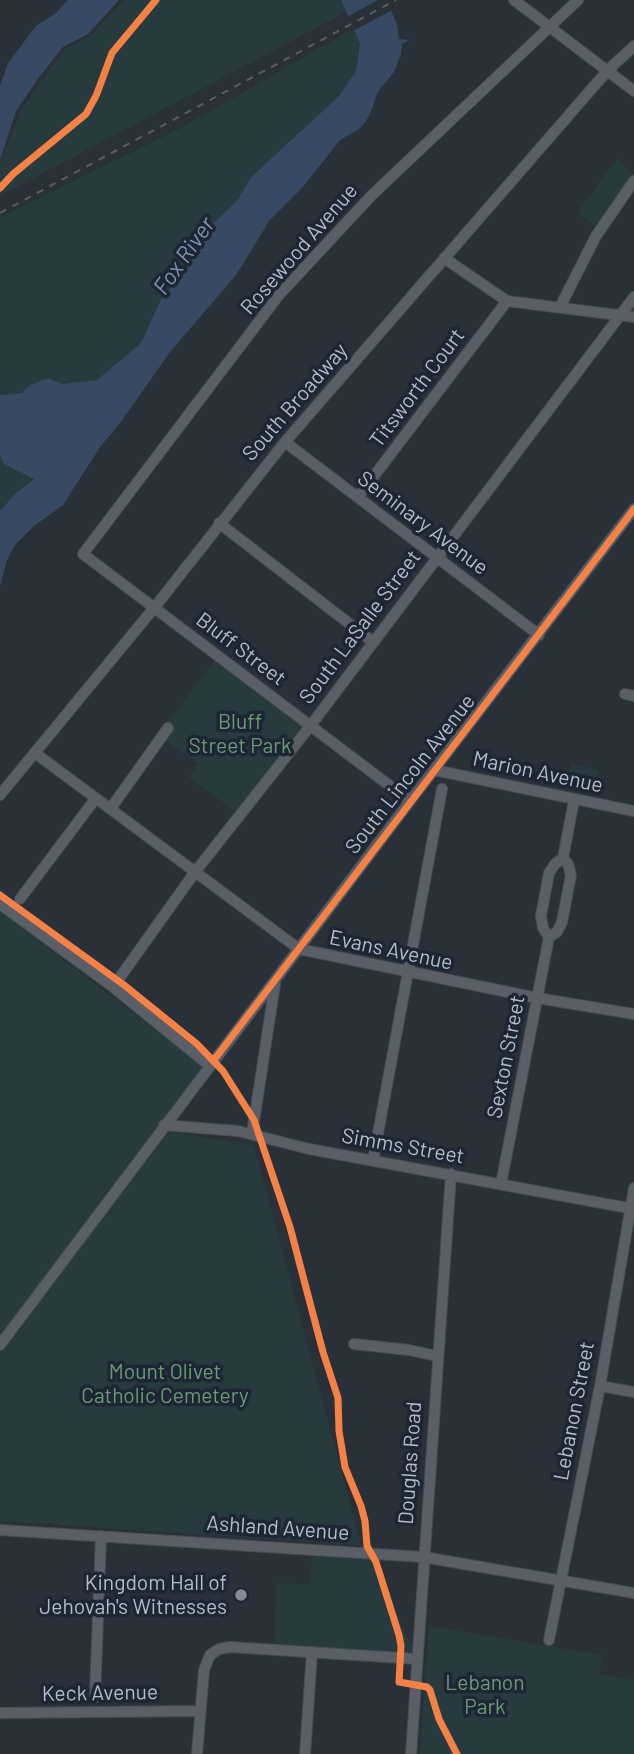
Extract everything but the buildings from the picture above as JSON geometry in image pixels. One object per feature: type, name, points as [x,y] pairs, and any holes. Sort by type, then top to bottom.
[{"type":"street","points":[[514,0],[634,91]]},
{"type":"street","name":"Rosewood Avenue","points":[[83,554],[279,295],[372,195],[578,0]]},
{"type":"street","name":"South Broadway","points":[[0,795],[154,608],[285,442],[608,70],[634,46]]},
{"type":"street","points":[[560,307],[591,244],[634,181]]},
{"type":"street","points":[[444,258],[507,301],[634,317]]},
{"type":"street","name":"South LaSalle Street","points":[[115,984],[195,873],[311,725],[634,297]]},
{"type":"street","name":"Titsworth Court","points":[[358,497],[507,301]]},
{"type":"street","name":"Seminary Avenue","points":[[285,442],[539,635]]},
{"type":"street","name":"South Lincoln Avenue","points":[[0,1345],[164,1125],[634,509]]},
{"type":"street","points":[[219,523],[373,642]]},
{"type":"street","name":"Bluff Street","points":[[83,554],[410,801]]},
{"type":"street","points":[[111,808],[168,729]]},
{"type":"street","name":"Evans Avenue","points":[[35,752],[299,949],[537,998],[634,1014]]},
{"type":"street","name":"Marion Avenue","points":[[434,770],[634,811]]},
{"type":"street","points":[[373,1160],[442,789]]},
{"type":"street","points":[[20,898],[96,798]]},
{"type":"street","name":"Sexton Street","points":[[501,1184],[549,937],[543,928],[541,916],[549,873],[563,858],[574,800]]},
{"type":"street","name":"Sexton Street","points":[[549,937],[557,932],[562,922],[571,875],[563,858]]},
{"type":"street","points":[[0,904],[115,984],[210,1066]]},
{"type":"street","points":[[252,1134],[275,981]]},
{"type":"street","name":"Simms Street","points":[[164,1125],[252,1134],[309,1149],[632,1208]]},
{"type":"street","name":"Douglas Road","points":[[411,1754],[451,1174]]},
{"type":"street","name":"Lebanon Street","points":[[549,1640],[600,1386],[634,1188]]},
{"type":"street","points":[[354,1344],[437,1356]]},
{"type":"street","points":[[600,1386],[634,1392]]},
{"type":"street","name":"Ashland Avenue","points":[[0,1530],[423,1557],[634,1593]]},
{"type":"street","points":[[95,1697],[102,1536]]},
{"type":"street","points":[[197,1754],[205,1665],[215,1651],[230,1647],[417,1659]]},
{"type":"street","points":[[305,1754],[312,1652]]},
{"type":"street","name":"Keck Avenue","points":[[0,1713],[200,1711]]},
{"type":"green space","points":[[124,0],[341,0],[346,12],[0,196],[0,163],[20,112],[64,50],[90,36]]},
{"type":"green space","points":[[353,29],[360,44],[356,71],[339,96],[252,175],[236,202],[206,230],[190,264],[161,299],[141,343],[97,380],[30,385],[22,393],[0,395],[0,218],[179,129]]},
{"type":"green space","points":[[617,159],[634,174],[597,227],[577,213]]},
{"type":"green space","points":[[0,455],[4,464],[34,479],[0,511]]},
{"type":"green space","name":"Bluff Street Park","points":[[218,656],[311,725],[240,815],[189,777],[199,764],[166,740],[174,729],[167,724]]},
{"type":"green space","points":[[571,764],[599,770],[595,788],[567,783]]},
{"type":"green space","points":[[0,911],[204,1067],[0,1338]]},
{"type":"green space","name":"Mount Olivet Catholic Cemetery","points":[[167,1131],[254,1146],[361,1545],[0,1521],[0,1355]]},
{"type":"green space","points":[[313,1550],[371,1554],[417,1659],[274,1650],[276,1583],[310,1585]]},
{"type":"green space","name":"Lebanon Park","points":[[429,1626],[602,1655],[599,1674],[634,1680],[634,1754],[420,1754]]},
{"type":"water","points":[[68,0],[119,0],[88,34],[63,47],[40,76],[16,111],[0,160],[0,86],[8,63],[36,26],[56,13]]},
{"type":"water","points":[[341,0],[390,0],[399,39],[410,40],[402,44],[394,72],[377,93],[366,121],[359,129],[340,140],[302,188],[269,221],[236,275],[170,352],[100,447],[63,505],[34,526],[14,546],[0,586],[0,511],[34,479],[4,464],[0,455],[0,395],[22,393],[30,385],[48,378],[62,384],[97,380],[141,343],[161,299],[190,264],[206,230],[236,202],[252,176],[339,96],[356,71],[360,44]]},
{"type":"pier","points":[[378,0],[394,0],[398,7],[351,32],[345,18]]},
{"type":"railway","points":[[0,213],[396,0]]},
{"type":"cycle path","points":[[0,188],[13,174],[86,114],[96,96],[112,53],[156,0]]},
{"type":"cycle path","points":[[214,1060],[634,509]]},
{"type":"cycle path","points":[[0,895],[124,985],[197,1044],[223,1071],[254,1120],[290,1227],[338,1398],[339,1431],[345,1467],[361,1506],[367,1546],[376,1562],[399,1635],[399,1682],[427,1687],[430,1690],[439,1719],[457,1754]]},
{"type":"place","name":"Kingdom Hall of Jehovah's Witnesses","points":[[241,1595]]},
{"type":"water label","name":"Fox River","points":[[184,256]]}]
